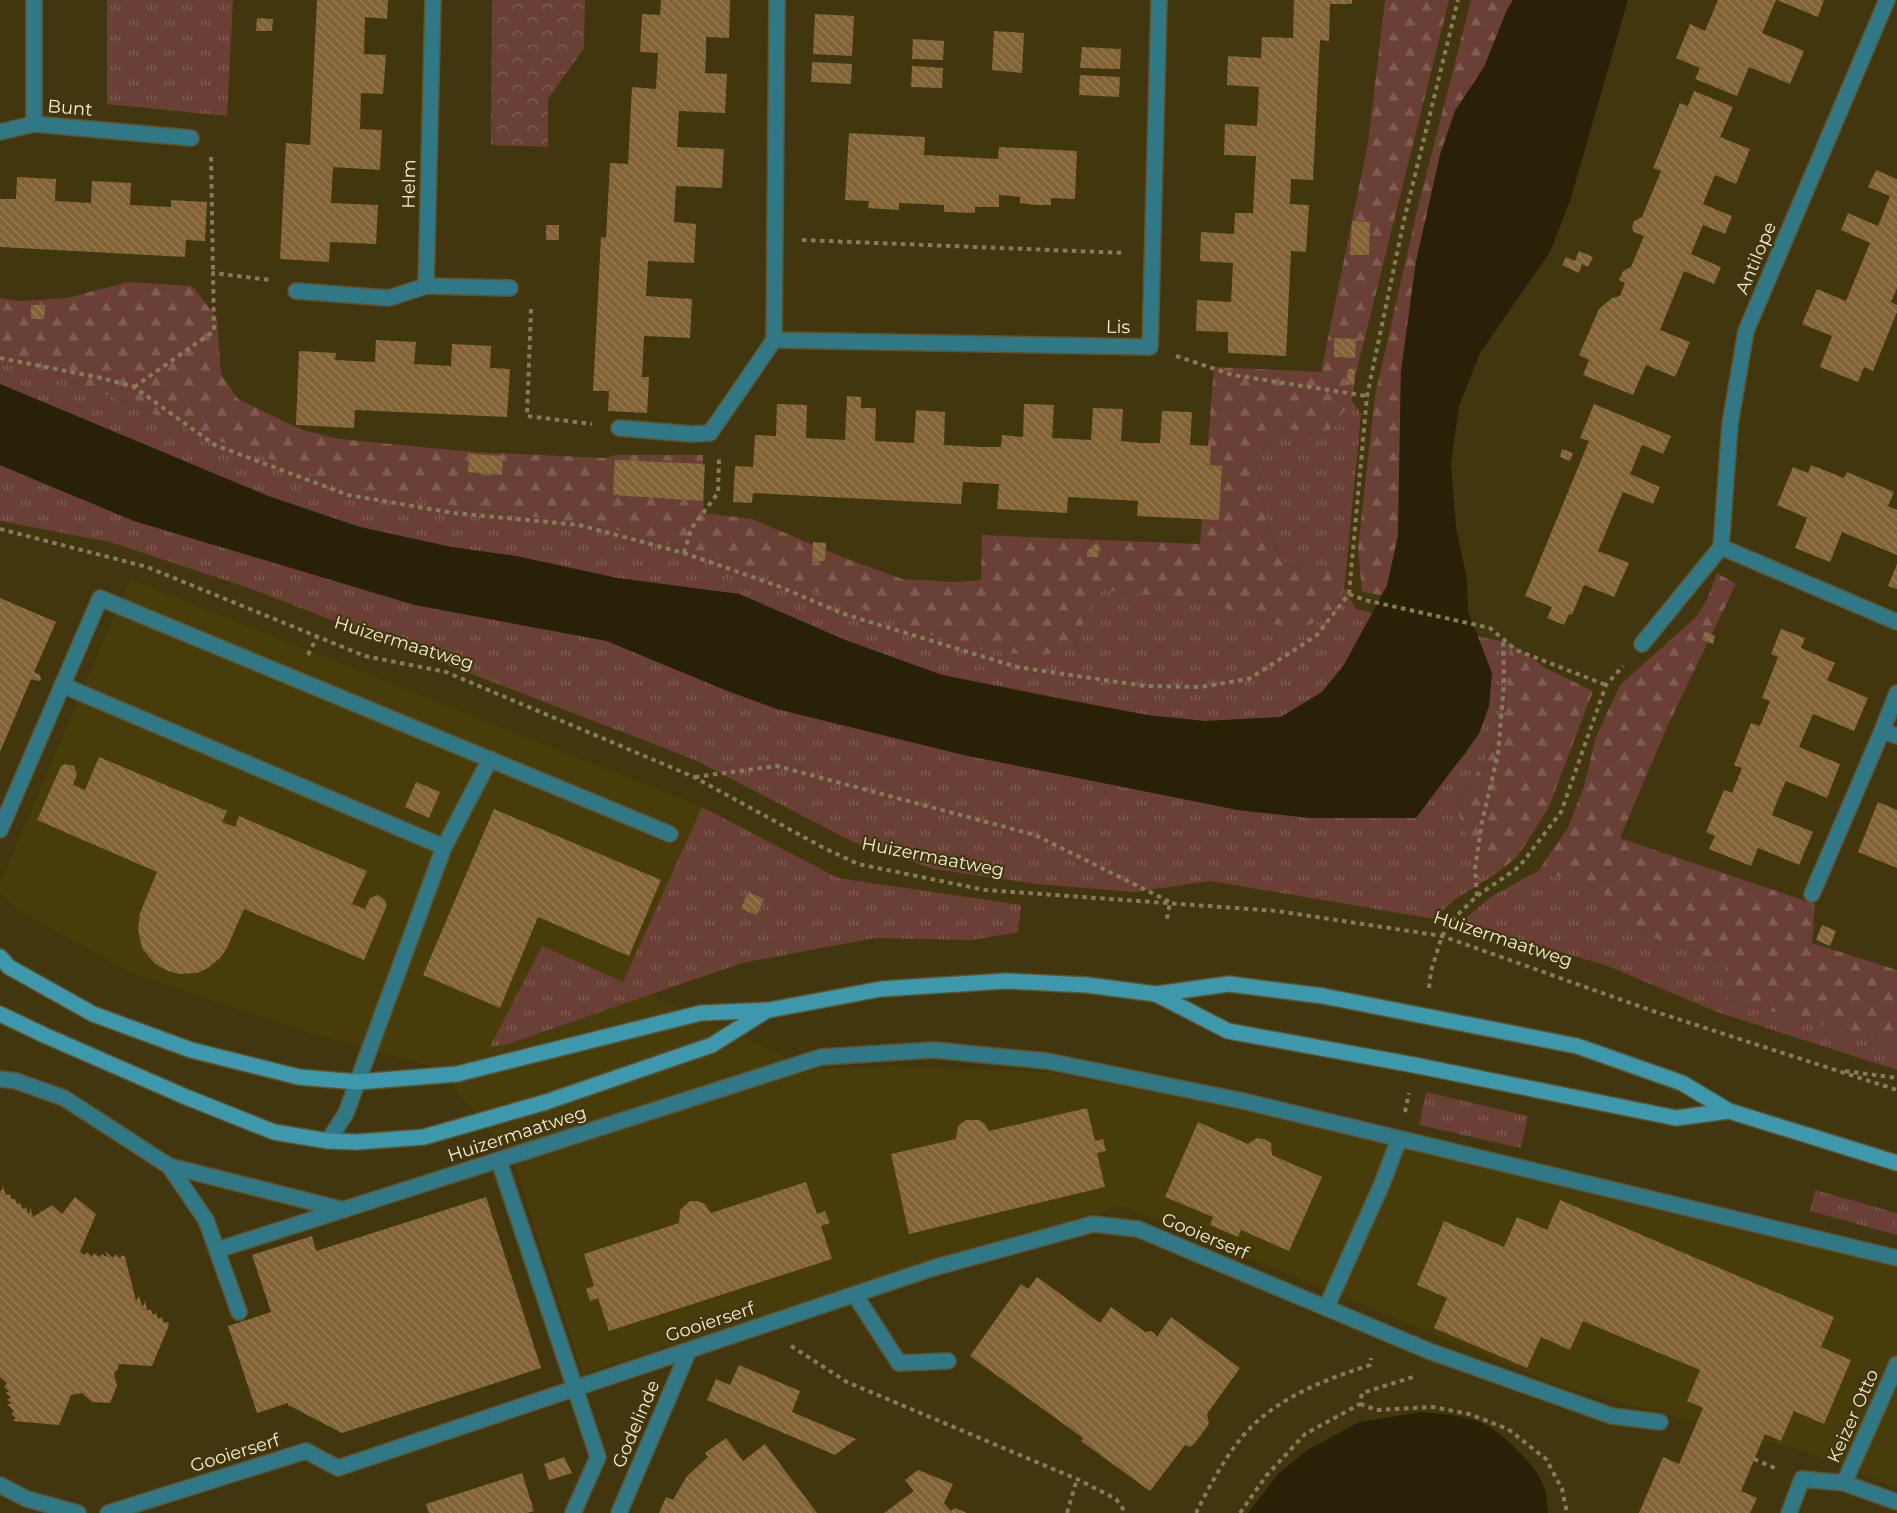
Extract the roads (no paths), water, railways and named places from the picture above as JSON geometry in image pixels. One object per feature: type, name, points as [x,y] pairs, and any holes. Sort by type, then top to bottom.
[{"type":"main road","name":"Huizermaatweg","points":[[0,957],[9,967],[93,1014],[191,1050],[299,1077],[357,1082],[457,1074],[701,1013],[769,1010],[881,989],[1006,981],[1087,986],[1156,994],[1229,984],[1323,996],[1425,1014],[1577,1046],[1682,1083],[1729,1111],[1897,1163]]},
{"type":"main road","name":"Huizermaatweg","points":[[1156,994],[1228,1031],[1414,1065],[1676,1118],[1729,1111]]},
{"type":"main road","name":"Huizermaatweg","points":[[0,1014],[186,1097],[274,1132],[328,1141],[357,1142],[424,1137],[546,1102],[712,1046],[769,1010]]},
{"type":"street","name":"Bunt","points":[[34,0],[34,124],[191,138]]},
{"type":"street","name":"Helm","points":[[426,286],[433,0]]},
{"type":"street","points":[[619,428],[692,434],[710,433],[774,340],[777,0]]},
{"type":"street","name":"Lis","points":[[774,340],[1150,347],[1159,0]]},
{"type":"street","points":[[1885,6],[1897,18]]},
{"type":"street","name":"Antilope","points":[[1721,547],[1730,424],[1746,331],[1885,6]]},
{"type":"street","points":[[0,132],[34,124]]},
{"type":"street","points":[[296,291],[389,298],[426,286],[510,288]]},
{"type":"street","points":[[1642,644],[1721,547],[1897,622]]},
{"type":"street","points":[[0,830],[100,598],[670,834]]},
{"type":"street","points":[[62,685],[444,847]]},
{"type":"street","points":[[1812,894],[1890,734],[1897,693]]},
{"type":"street","points":[[328,1141],[346,1113],[444,847],[490,759]]},
{"type":"street","name":"Huizermaatweg","points":[[217,1250],[821,1057],[934,1050],[1047,1061],[1242,1101],[1897,1258]]},
{"type":"street","points":[[0,1079],[16,1081],[64,1098],[169,1166],[344,1210]]},
{"type":"street","points":[[1326,1308],[1382,1184],[1399,1139]]},
{"type":"street","name":"Godelinde","points":[[499,1161],[598,1457],[573,1513]]},
{"type":"street","points":[[169,1166],[206,1220],[239,1312]]},
{"type":"street","name":"Gooierserf","points":[[108,1513],[306,1451],[338,1468],[933,1268],[1093,1224],[1138,1229],[1429,1351],[1612,1416],[1660,1422]]},
{"type":"street","points":[[855,1295],[898,1363],[948,1361]]},
{"type":"street","name":"Godelinde","points":[[619,1513],[688,1350]]},
{"type":"street","name":"Keizer Otto","points":[[1844,1483],[1897,1364]]},
{"type":"street","points":[[1789,1513],[1802,1479],[1844,1483],[1897,1502]]},
{"type":"street","points":[[0,1485],[27,1499],[78,1513]]}]
